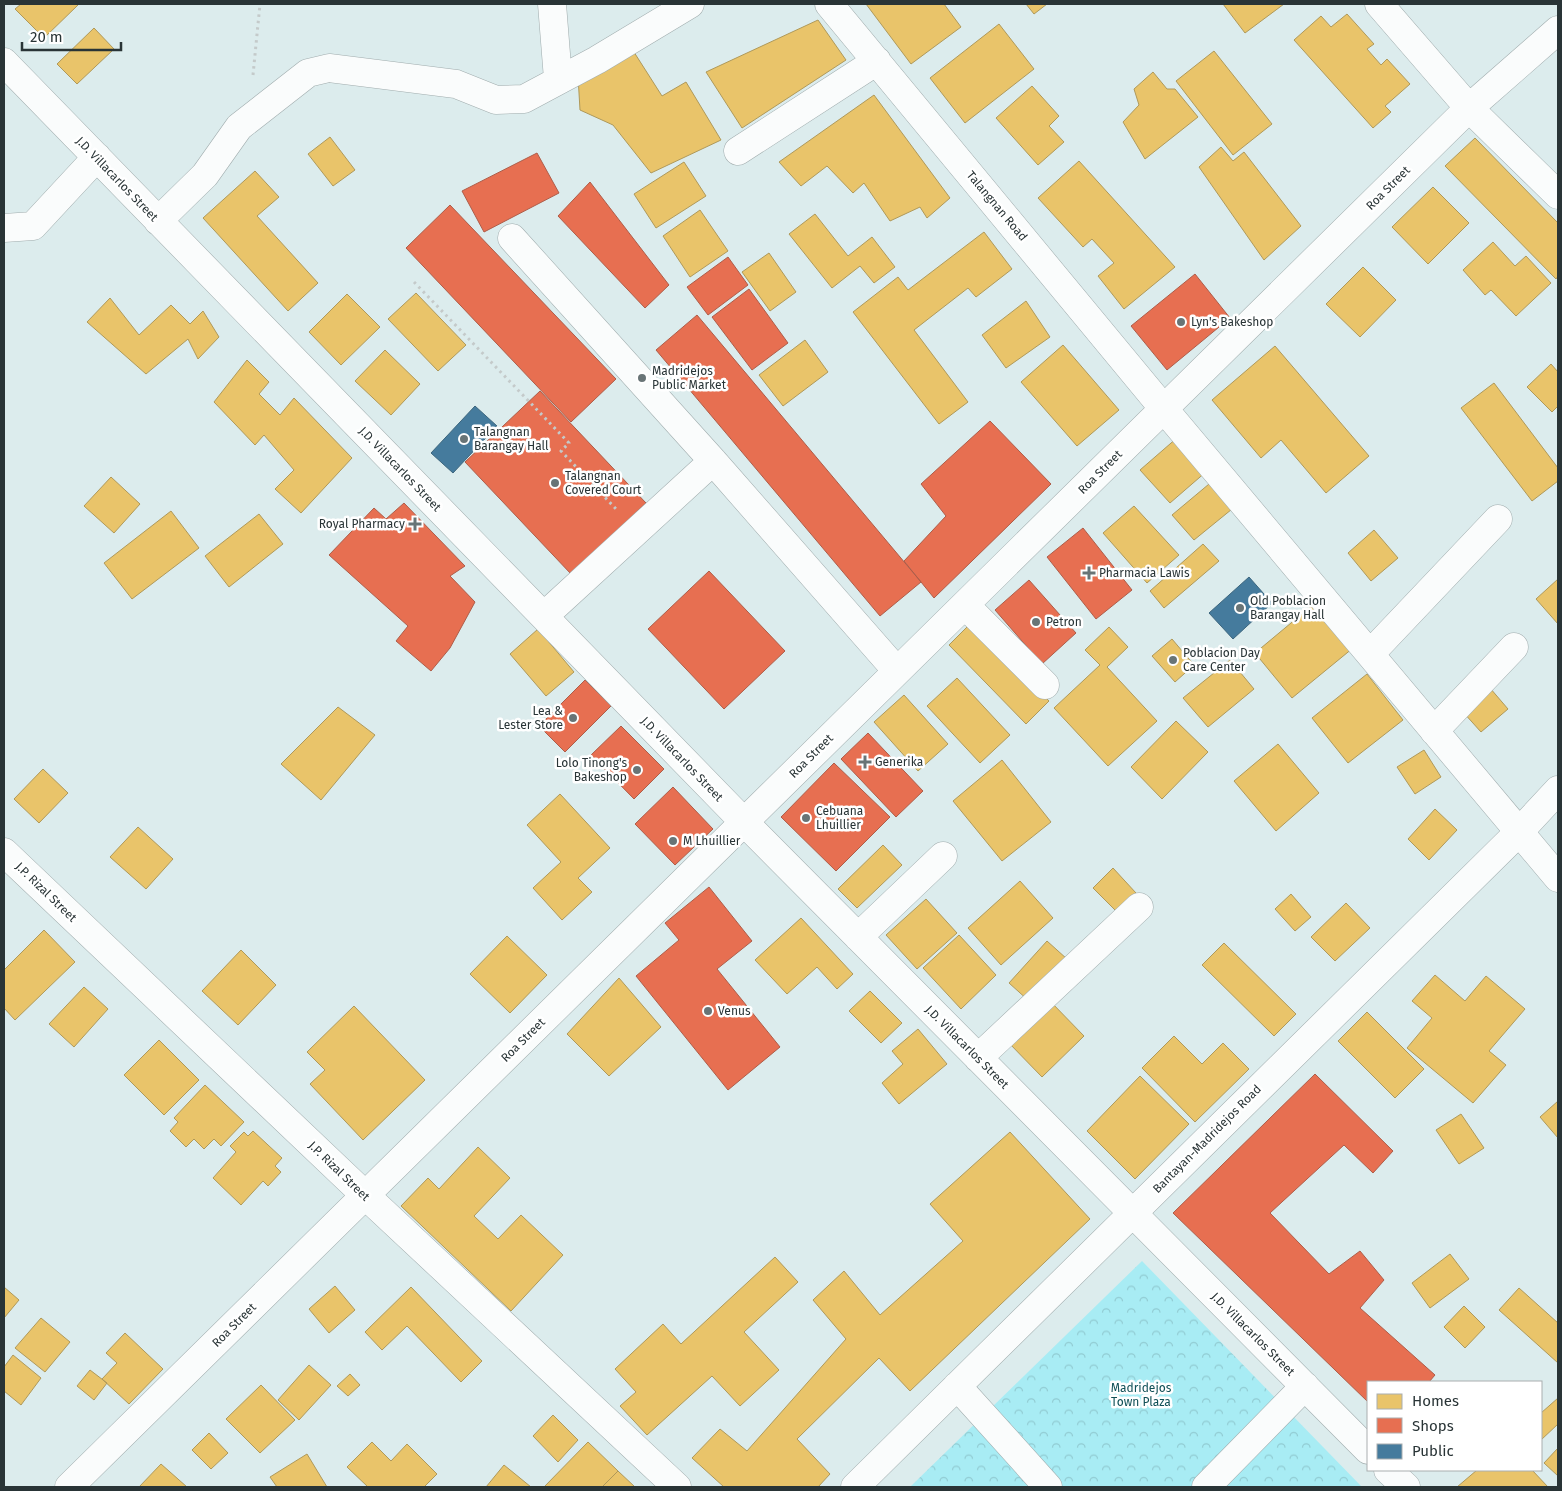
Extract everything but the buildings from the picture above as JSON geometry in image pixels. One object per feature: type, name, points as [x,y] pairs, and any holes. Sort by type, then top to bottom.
[{"type":"street","points":[[552,4],[558,79]]},
{"type":"street","points":[[158,220],[205,175],[240,127],[308,73],[330,68],[456,84],[496,100],[524,99],[558,79],[597,60],[690,4]]},
{"type":"street","name":"Talangnan Road","points":[[830,4],[1164,409],[1558,878]]},
{"type":"street","points":[[1379,4],[1469,108],[1558,194]]},
{"type":"street","name":"Roa Street","points":[[69,1487],[1469,108],[1558,30]]},
{"type":"street","points":[[738,151],[877,61]]},
{"type":"street","name":"J.D. Villacarlos Street","points":[[4,62],[744,822],[1367,1449]]},
{"type":"street","points":[[4,228],[33,226],[97,158]]},
{"type":"street","points":[[512,238],[714,461],[897,671]]},
{"type":"street","points":[[544,616],[714,461]]},
{"type":"street","points":[[1370,654],[1498,519]]},
{"type":"street","points":[[965,605],[1045,685]]},
{"type":"street","points":[[1434,731],[1514,647]]},
{"type":"street","name":"Bantayan-Madridejos Road","points":[[854,1487],[1519,832],[1558,790]]},
{"type":"street","name":"J.P. Rizal Street","points":[[4,852],[365,1195],[677,1487]]},
{"type":"street","points":[[858,937],[943,856]]},
{"type":"street","points":[[978,1058],[1138,907]]},
{"type":"street","points":[[957,1386],[1048,1487]]},
{"type":"street","points":[[1206,1487],[1305,1386]]},
{"type":"street","points":[[1389,1471],[1406,1487]]},
{"type":"path","points":[[250,119],[260,4]]},
{"type":"path","points":[[414,282],[569,443],[561,451],[637,531]]},
{"type":"green space","name":"Madridejos Town Plaza","points":[[1142,1261],[1362,1487],[910,1487]]},
{"type":"place","name":"Lyn's Bakeshop","points":[[1181,322]]},
{"type":"place","name":"Madridejos Public Market","points":[[642,378]]},
{"type":"place","name":"Talangnan Barangay Hall","points":[[464,439]]},
{"type":"place","name":"Talangnan Covered Court","points":[[555,483]]},
{"type":"place","name":"Royal Pharmacy","points":[[415,524]]},
{"type":"place","name":"Pharmacia Lawis","points":[[1089,573]]},
{"type":"place","name":"Old Poblacion Barangay Hall","points":[[1240,608]]},
{"type":"place","name":"Petron","points":[[1036,622]]},
{"type":"place","name":"Poblacion Day Care Center","points":[[1173,660]]},
{"type":"place","name":"Lea & Lester Store","points":[[573,718]]},
{"type":"place","name":"Generika","points":[[865,762]]},
{"type":"place","name":"Lolo Tinong's Bakeshop","points":[[637,770]]},
{"type":"place","name":"Cebuana Lhuillier","points":[[806,818]]},
{"type":"place","name":"M Lhuillier","points":[[673,841]]},
{"type":"place","name":"Venus","points":[[708,1011]]}]
